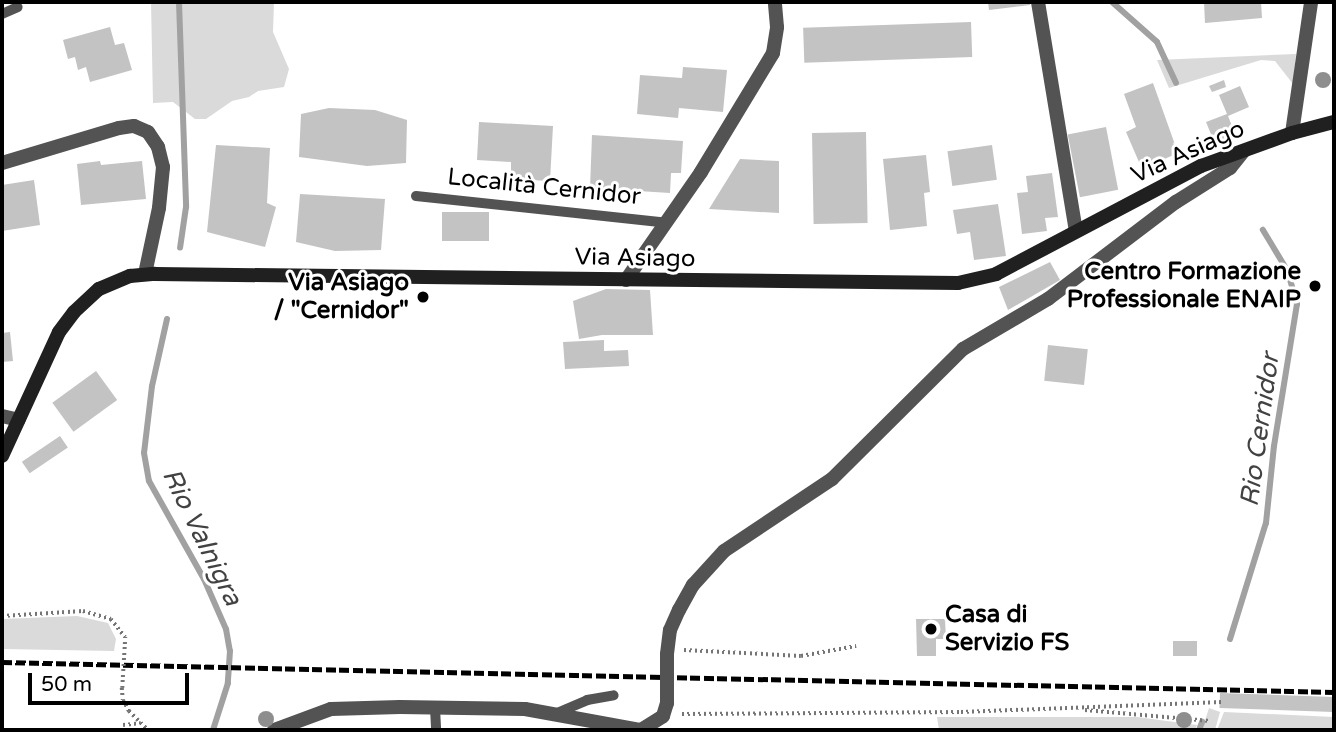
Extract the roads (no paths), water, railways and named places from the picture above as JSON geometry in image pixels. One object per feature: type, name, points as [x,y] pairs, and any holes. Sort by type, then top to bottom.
[{"type":"main road","name":"Via Asiago","points":[[2,456],[59,332],[74,312],[99,289],[145,274],[958,283],[996,274],[1195,169],[1292,133],[1334,122]]},
{"type":"street","name":"Località Cernidor","points":[[626,280],[667,223],[773,53],[777,27],[775,2]]},
{"type":"street","points":[[1038,2],[1076,231]]},
{"type":"street","points":[[1292,133],[1311,2]]},
{"type":"street","points":[[2,163],[119,128],[134,126],[148,132],[158,147],[163,167],[159,208],[145,274]]},
{"type":"street","points":[[274,730],[331,709],[525,709],[557,713],[630,730],[653,725],[665,710],[670,630],[693,585],[724,551],[832,479],[963,349],[1058,293],[1176,202],[1230,168],[1242,152]]},
{"type":"street","points":[[2,416],[19,420]]},
{"type":"lane","points":[[2,14],[18,7]]},
{"type":"lane","name":"Località Cernidor","points":[[416,196],[667,223]]},
{"type":"lane","points":[[557,713],[587,700],[614,695]]},
{"type":"lane","points":[[435,708],[436,730]]},
{"type":"waterway","name":"Rio Valnigra","points":[[179,2],[186,207],[180,248]]},
{"type":"waterway","name":"Rio Cernidor","points":[[1112,2],[1157,42],[1176,83]]},
{"type":"waterway","name":"Rio Cernidor","points":[[1230,639],[1266,523],[1274,446],[1297,304],[1287,270],[1263,230]]},
{"type":"waterway","name":"Rio Valnigra","points":[[167,319],[152,386],[144,453],[149,481],[204,579],[226,629],[230,651],[228,683],[213,730]]},
{"type":"waterway","name":"Rio Cernidor","points":[[1199,730],[1202,722]]},
{"type":"railway","points":[[2,662],[1334,692]]},
{"type":"place","name":"Centro Formazione Professionale ENAIP","points":[[1315,286]]},
{"type":"place","name":"Via Asiago / \"Cernidor\"","points":[[423,297]]},
{"type":"place","name":"Casa di Servizio FS","points":[[931,629]]}]
